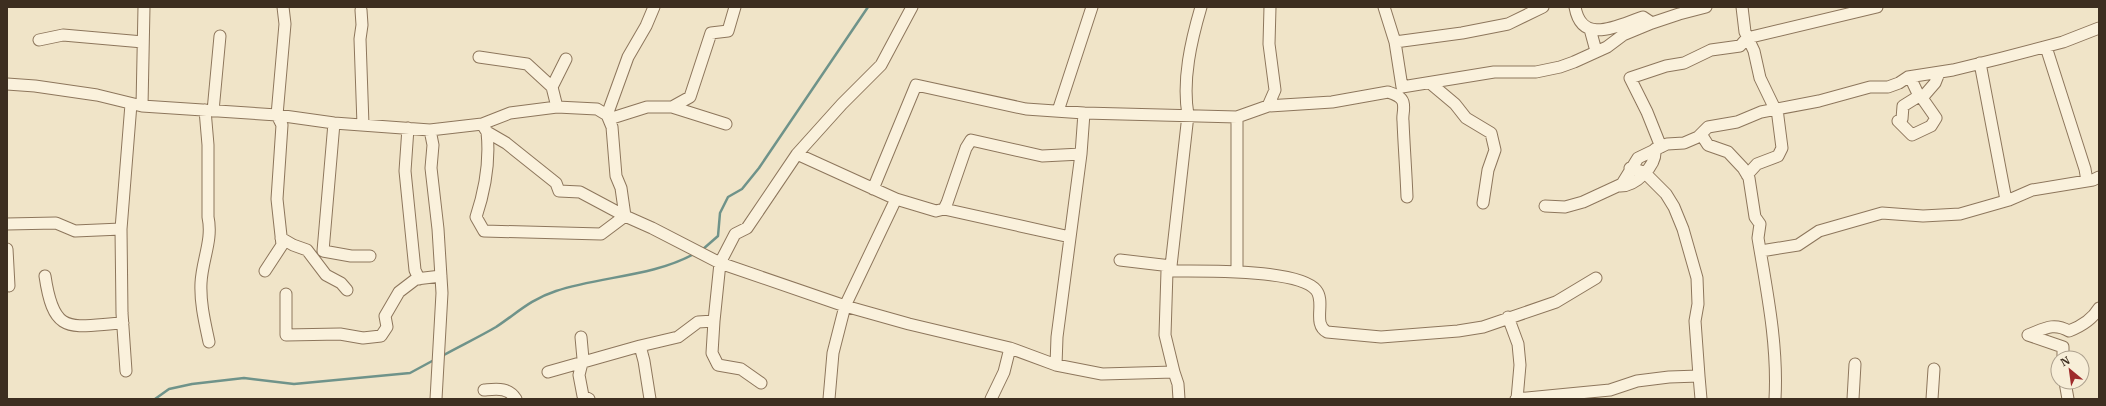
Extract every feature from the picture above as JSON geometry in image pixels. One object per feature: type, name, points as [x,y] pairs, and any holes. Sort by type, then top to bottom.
[{"type":"street","points":[[126,371],[123,323],[121,229],[137,105],[143,42],[144,7]]},
{"type":"street","points":[[265,271],[282,245],[277,199],[282,125],[277,115],[285,24],[283,7]]},
{"type":"street","points":[[608,117],[628,57],[646,26],[654,7]]},
{"type":"street","points":[[672,107],[690,97],[711,33],[728,31],[735,7]]},
{"type":"street","points":[[761,383],[741,369],[718,365],[712,353],[720,263],[735,234],[747,228],[797,154],[842,104],[881,65],[912,7]]},
{"type":"street","points":[[1058,111],[1092,7]]},
{"type":"street","points":[[1179,399],[1178,384],[1165,335],[1169,269],[1188,115],[1185,95],[1190,60],[1202,7]]},
{"type":"street","points":[[1268,106],[1275,90],[1269,44],[1270,7]]},
{"type":"street","points":[[1384,7],[1395,42],[1400,91],[1404,109],[1403,119],[1406,154],[1407,197]]},
{"type":"street","points":[[1395,42],[1462,33],[1508,24],[1543,7]]},
{"type":"street","points":[[1575,7],[1577,19],[1580,24],[1590,30],[1618,25],[1643,17],[1652,24]]},
{"type":"street","points":[[873,189],[916,85],[1026,109],[1084,113],[1188,115],[1237,118],[1268,106],[1332,102],[1400,91],[1430,83],[1494,72],[1536,72],[1574,62],[1623,35],[1679,14],[1706,7]]},
{"type":"street","points":[[1742,7],[1747,38],[1754,51],[1760,78],[1776,109],[1781,131],[1782,148],[1778,156],[1757,164],[1747,175]]},
{"type":"street","points":[[1618,186],[1627,186],[1636,181],[1656,155],[1658,148],[1648,112],[1630,78],[1666,66],[1684,63],[1711,50],[1740,46],[1747,38],[1877,7]]},
{"type":"street","points":[[362,10],[360,39],[363,125]]},
{"type":"street","points":[[1618,25],[1623,35]]},
{"type":"street","points":[[1545,206],[1565,207],[1583,202],[1618,186],[1627,177],[1630,168],[1638,158],[1667,144],[1684,143],[1701,134],[1708,127],[1737,122],[1761,112],[1819,101],[1870,87],[1888,87],[1910,77],[1939,73],[2046,47],[2099,28]]},
{"type":"street","points":[[1590,30],[1596,51]]},
{"type":"street","points":[[39,40],[63,35],[143,42]]},
{"type":"street","points":[[208,342],[203,312],[201,283],[209,244],[210,226],[208,216],[209,111],[220,36]]},
{"type":"street","points":[[2046,47],[2085,170],[2087,181]]},
{"type":"street","points":[[479,57],[527,64],[552,87],[557,106]]},
{"type":"street","points":[[552,87],[566,59]]},
{"type":"street","points":[[1980,63],[2006,200]]},
{"type":"street","points":[[1910,77],[1919,96],[1903,106],[1902,119],[1898,121],[1912,135],[1931,126],[1936,118],[1922,98],[1935,83],[1939,73]]},
{"type":"street","points":[[1430,83],[1455,104],[1466,118],[1491,133],[1495,150],[1487,176],[1483,203]]},
{"type":"street","points":[[7,84],[35,86],[89,94],[137,105],[277,115],[334,123],[430,130],[485,128],[510,113],[557,106],[597,109],[608,117],[612,127],[616,176],[621,188],[625,216]]},
{"type":"street","points":[[608,117],[647,107],[672,107],[726,124]]},
{"type":"street","points":[[1056,365],[1057,337],[1081,154],[1084,113]]},
{"type":"street","points":[[1237,118],[1237,271]]},
{"type":"street","points":[[334,123],[324,251],[351,256],[370,256]]},
{"type":"street","points":[[408,128],[405,172],[415,270],[419,278]]},
{"type":"street","points":[[485,128],[486,178],[476,217],[484,231],[601,234],[625,216]]},
{"type":"street","points":[[485,128],[556,183],[559,191],[580,192],[720,263],[845,306],[909,324],[1010,348],[1056,365],[1102,374],[1174,372]]},
{"type":"street","points":[[430,130],[433,145],[431,168],[442,293],[436,399]]},
{"type":"street","points":[[1701,134],[1708,145],[1728,152],[1738,161],[1747,175],[1755,217],[1760,224],[1758,238],[1774,341],[1777,371],[1775,399]]},
{"type":"street","points":[[944,209],[966,148],[972,140],[1042,156],[1081,154]]},
{"type":"street","points":[[797,154],[896,199],[936,211],[944,209],[1070,237]]},
{"type":"street","points":[[1630,168],[1644,172],[1666,194],[1674,207],[1697,278],[1698,304],[1695,321],[1701,399]]},
{"type":"street","points":[[1760,251],[1798,245],[1819,231],[1882,213],[1923,216],[1960,214],[2006,200],[2032,190],[2087,181],[2099,177]]},
{"type":"street","points":[[829,399],[833,353],[845,306],[896,199]]},
{"type":"street","points":[[7,224],[56,223],[75,231],[121,229]]},
{"type":"street","points":[[281,238],[307,250],[326,275],[341,283],[347,290]]},
{"type":"street","points":[[7,249],[9,286]]},
{"type":"street","points":[[1120,260],[1169,269],[1237,271],[1277,276],[1310,285],[1316,291],[1320,299],[1320,325],[1327,332],[1381,337],[1458,331],[1483,326],[1556,302],[1596,278]]},
{"type":"street","points":[[45,276],[49,302],[57,318],[72,326],[123,323]]},
{"type":"street","points":[[286,294],[286,335],[340,334],[363,338],[381,336],[387,327],[385,316],[399,292],[419,278],[441,276]]},
{"type":"street","points":[[2063,350],[2063,347],[2028,335],[2052,326],[2060,326],[2069,331],[2082,326],[2094,316],[2099,308]]},
{"type":"street","points":[[1508,317],[1518,344],[1520,365],[1516,399],[1603,395],[1610,390],[1637,381],[1669,377],[1699,376]]},
{"type":"street","points":[[548,372],[678,337],[698,322],[714,321]]},
{"type":"street","points":[[581,337],[582,363],[579,375],[583,396],[589,399]]},
{"type":"street","points":[[640,346],[644,360],[650,399]]},
{"type":"street","points":[[991,399],[1004,372],[1010,348]]},
{"type":"street","points":[[1853,399],[1855,364]]},
{"type":"street","points":[[1932,399],[1934,369]]},
{"type":"street","points":[[484,390],[501,388],[512,392],[516,399]]},
{"type":"waterway","points":[[702,250],[718,236],[720,213],[728,197],[742,189],[759,168],[868,7]]},
{"type":"waterway","points":[[442,356],[496,327],[524,307],[547,294],[573,286],[644,272],[678,262],[694,254]]},
{"type":"waterway","points":[[155,399],[169,389],[192,384],[244,378],[294,384],[410,373],[434,360]]}]
